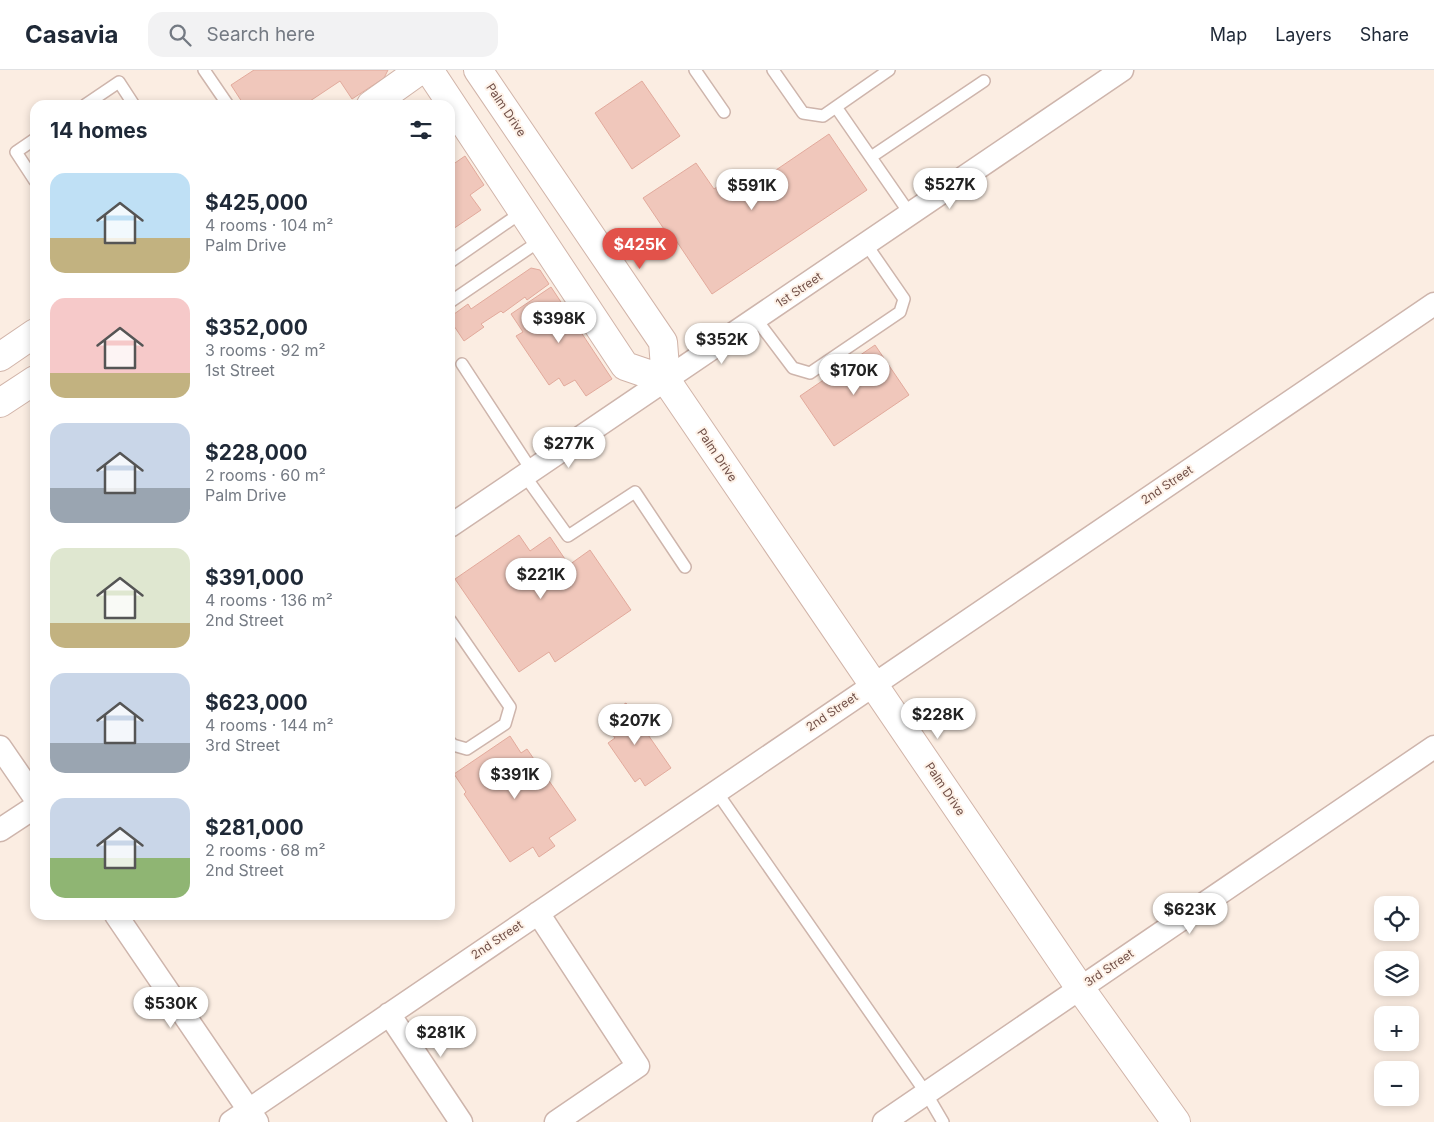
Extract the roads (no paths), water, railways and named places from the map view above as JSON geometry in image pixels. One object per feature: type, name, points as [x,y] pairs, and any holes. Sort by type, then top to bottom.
[{"type":"main road","points":[[378,100],[420,70]]},
{"type":"main road","points":[[429,70],[443,100]]},
{"type":"main road","points":[[446,100],[482,71]]},
{"type":"main road","name":"Palm Drive","points":[[482,71],[663,342],[666,380],[1080,988],[1176,1122]]},
{"type":"main road","points":[[455,117],[523,212],[625,366],[666,380]]},
{"type":"main road","points":[[0,357],[30,336]]},
{"type":"main road","points":[[0,404],[30,383]]},
{"type":"street","name":"1st Street","points":[[455,523],[1122,70]]},
{"type":"street","name":"2nd Street","points":[[230,1122],[253,1116],[389,1014],[1434,304]]},
{"type":"street","points":[[0,747],[30,791]]},
{"type":"street","name":"3rd Street","points":[[884,1122],[1434,747]]},
{"type":"street","points":[[0,830],[30,809]]},
{"type":"street","points":[[538,913],[638,1066],[556,1122]]},
{"type":"street","points":[[119,920],[253,1116]]},
{"type":"street","points":[[389,1014],[461,1122]]},
{"type":"lane","points":[[204,70],[225,100]]},
{"type":"lane","points":[[695,70],[724,112]]},
{"type":"lane","points":[[773,70],[803,113],[822,116],[889,70]]},
{"type":"lane","points":[[871,157],[984,81]]},
{"type":"lane","points":[[92,100],[119,82],[131,100]]},
{"type":"lane","points":[[836,107],[910,214]]},
{"type":"lane","points":[[30,142],[16,152],[30,173]]},
{"type":"lane","points":[[455,259],[523,212]]},
{"type":"lane","points":[[455,299],[541,240]]},
{"type":"lane","points":[[756,319],[793,368],[810,373],[900,312],[904,299],[866,244]]},
{"type":"lane","points":[[462,364],[568,536],[635,492],[685,567]]},
{"type":"lane","points":[[455,627],[510,707],[504,724],[468,749],[455,746]]},
{"type":"lane","points":[[716,791],[926,1093],[943,1122]]}]
